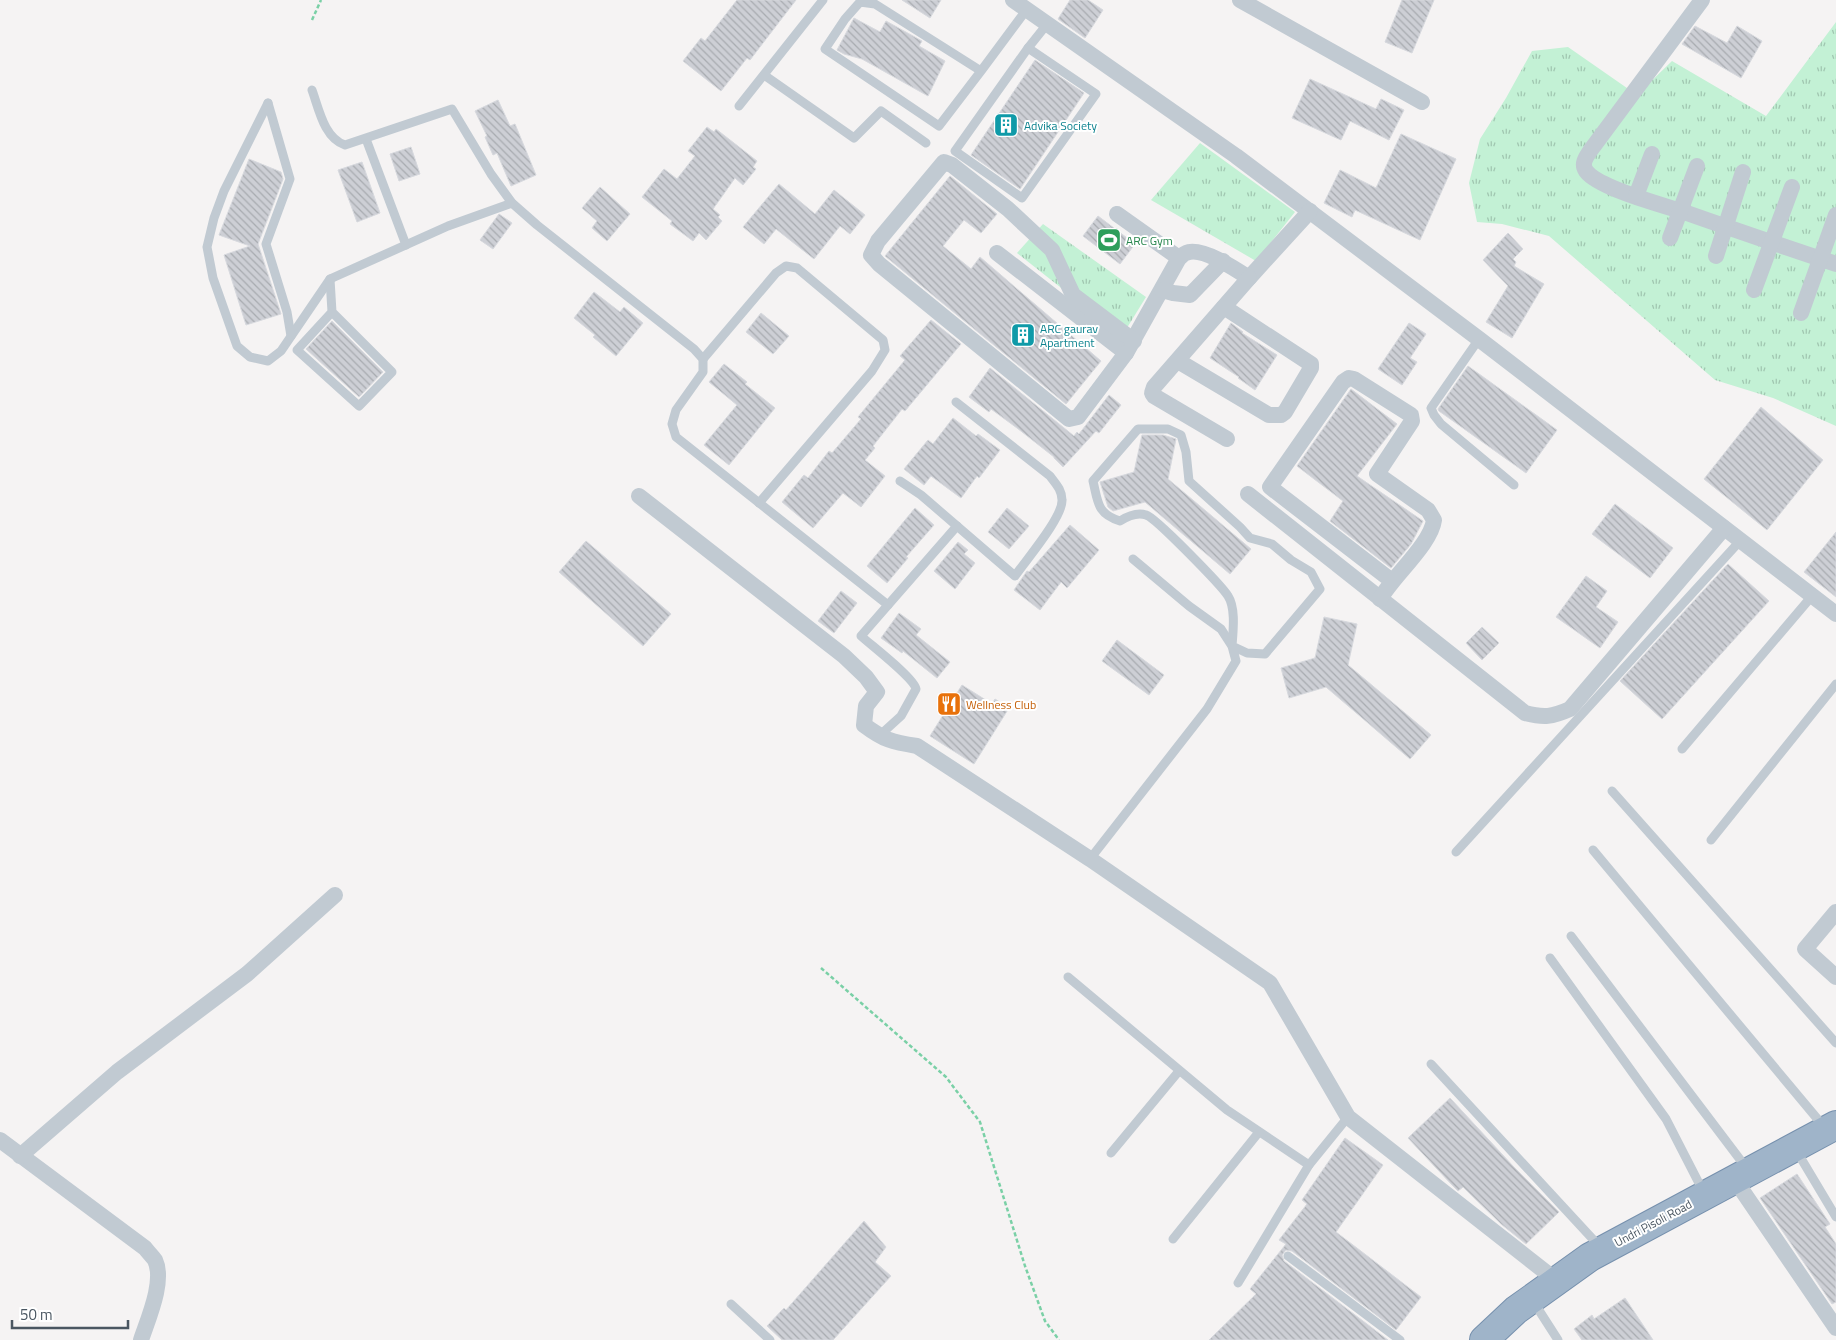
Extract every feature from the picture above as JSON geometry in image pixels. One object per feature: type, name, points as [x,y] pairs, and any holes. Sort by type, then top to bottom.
[{"type":"highway","name":"Undri Pisoli Road","points":[[1484,1340],[1516,1310],[1590,1256],[1832,1128]]},
{"type":"street","points":[[1240,0],[1422,102]]},
{"type":"street","points":[[1702,0],[1585,160],[1583,166],[1585,170],[1598,182],[1836,264]]},
{"type":"street","points":[[1019,3],[1236,156],[1310,211],[1836,614]]},
{"type":"street","points":[[1636,196],[1652,154]]},
{"type":"street","points":[[1130,347],[1073,294],[1052,250],[1008,209],[952,165],[944,162],[873,249],[871,255],[879,264],[1070,419],[1078,417],[1130,347],[1179,258],[1186,253],[1192,252],[1223,261],[1249,278]]},
{"type":"street","points":[[1670,238],[1697,166]]},
{"type":"street","points":[[1716,256],[1743,172]]},
{"type":"street","points":[[1754,290],[1792,187]]},
{"type":"street","points":[[1227,439],[1154,396],[1152,393],[1154,387],[1310,211]]},
{"type":"street","points":[[1117,214],[1179,258]]},
{"type":"street","points":[[1801,313],[1836,215]]},
{"type":"street","points":[[997,253],[1130,347]]},
{"type":"street","points":[[1162,290],[1190,294],[1223,261]]},
{"type":"street","points":[[1178,361],[1269,415],[1275,417],[1285,412],[1311,368],[1311,364],[1224,307]]},
{"type":"street","points":[[1380,599],[1392,580],[1424,543],[1433,528],[1434,520],[1428,510],[1376,474],[1412,421],[1411,415],[1354,379],[1349,378],[1343,382],[1270,487],[1392,580]]},
{"type":"street","points":[[1248,494],[1525,713],[1541,717],[1557,715],[1570,709],[1724,528]]},
{"type":"street","points":[[639,496],[844,656],[866,677],[877,692],[866,706],[864,725],[890,742],[917,746],[1090,859],[1270,983],[1348,1117],[1557,1281]]},
{"type":"street","points":[[20,1156],[117,1072],[247,974],[335,895]]},
{"type":"street","points":[[1836,912],[1806,949],[1836,977]]},
{"type":"street","points":[[0,1140],[145,1248],[154,1260],[158,1273],[155,1296],[141,1340]]},
{"type":"street","points":[[1742,1176],[1836,1328]]},
{"type":"lane","points":[[739,106],[824,0]]},
{"type":"lane","points":[[981,71],[875,4],[860,2],[845,19],[825,49],[939,126],[981,71],[1019,3]]},
{"type":"lane","points":[[1028,48],[1096,94],[1022,198],[955,150],[1028,48],[1048,23]]},
{"type":"lane","points":[[764,75],[854,138],[881,111],[926,143]]},
{"type":"lane","points":[[312,90],[327,128],[338,143],[345,145],[452,110],[491,174],[512,203],[537,225],[694,349],[703,359]]},
{"type":"lane","points":[[291,336],[287,312],[266,244],[290,179],[268,103],[224,191],[214,218],[207,247],[213,278],[237,346],[250,357],[268,361],[281,351],[330,279],[448,226],[512,203]]},
{"type":"lane","points":[[366,139],[406,245]]},
{"type":"lane","points":[[759,503],[872,371],[886,350],[883,340],[797,268],[786,266],[776,273],[703,359],[703,372],[676,410],[672,424],[676,436],[759,503],[888,605]]},
{"type":"lane","points":[[330,279],[332,312],[392,372],[359,406],[297,350],[332,312]]},
{"type":"lane","points":[[1479,339],[1432,408],[1434,415],[1441,424],[1514,485]]},
{"type":"lane","points":[[900,481],[921,495],[1015,576],[1057,519],[1062,502],[1059,488],[1050,476],[956,402]]},
{"type":"lane","points":[[1090,859],[1207,709],[1236,661],[1232,646],[1233,617],[1229,597],[1161,525],[1145,514],[1130,516],[1120,521],[1109,517],[1099,506],[1093,481],[1138,429],[1168,429],[1181,435],[1186,452],[1189,482],[1250,538],[1272,544],[1291,560],[1311,572],[1320,589],[1265,654],[1247,653],[1232,646],[1220,629],[1189,606],[1133,559]]},
{"type":"lane","points":[[879,736],[901,716],[916,689],[915,684],[906,675],[861,636],[957,526]]},
{"type":"lane","points":[[1456,852],[1740,541]]},
{"type":"lane","points":[[1682,749],[1812,596]]},
{"type":"lane","points":[[1711,840],[1836,684]]},
{"type":"lane","points":[[1612,791],[1836,1043]]},
{"type":"lane","points":[[1593,850],[1832,1128]]},
{"type":"lane","points":[[1571,936],[1742,1176]]},
{"type":"lane","points":[[1550,958],[1666,1119],[1705,1196]]},
{"type":"lane","points":[[1068,977],[1227,1110],[1309,1165]]},
{"type":"lane","points":[[1431,1064],[1603,1250]]},
{"type":"lane","points":[[1111,1153],[1180,1070]]},
{"type":"lane","points":[[1238,1283],[1309,1165],[1348,1117]]},
{"type":"lane","points":[[1173,1239],[1259,1132]]},
{"type":"lane","points":[[1794,1148],[1836,1217]]},
{"type":"lane","points":[[1288,1256],[1400,1340]]},
{"type":"lane","points":[[1532,1299],[1558,1340]]},
{"type":"lane","points":[[731,1304],[770,1340]]},
{"type":"path","points":[[312,20],[321,0]]},
{"type":"path","points":[[820,968],[946,1077],[980,1122],[1044,1321],[1059,1340]]},
{"type":"green space","points":[[1836,22],[1836,426],[1773,398],[1715,380],[1549,236],[1502,224],[1477,222],[1469,183],[1480,139],[1506,98],[1532,51],[1568,47],[1637,95],[1672,61],[1766,116]]},
{"type":"green space","points":[[1200,143],[1295,212],[1256,261],[1151,200]]},
{"type":"green space","points":[[1043,224],[1146,297],[1122,336],[1017,253]]},
{"type":"building","points":[[737,0],[796,0],[750,60],[747,58],[721,91],[683,61],[701,38],[705,41]]},
{"type":"building","points":[[902,0],[941,0],[930,18]]},
{"type":"building","points":[[1070,0],[1088,0],[1103,10],[1085,38],[1058,19]]},
{"type":"building","points":[[1402,0],[1434,0],[1412,53],[1385,42]]},
{"type":"building","points":[[854,18],[880,32],[886,21],[922,41],[919,46],[945,61],[928,96],[862,59],[837,50]]},
{"type":"building","points":[[1695,26],[1727,43],[1737,26],[1762,41],[1741,78],[1682,44]]},
{"type":"building","name":"Advika Society","points":[[1035,60],[1084,93],[1020,189],[971,155]]},
{"type":"building","points":[[1310,79],[1376,109],[1381,99],[1404,110],[1389,140],[1350,121],[1341,140],[1292,118]]},
{"type":"building","points":[[498,100],[510,126],[515,124],[536,175],[511,186],[497,153],[493,155],[485,137],[487,136],[475,111]]},
{"type":"building","points":[[707,127],[714,132],[716,129],[757,161],[753,167],[756,169],[743,185],[735,178],[713,209],[720,215],[718,217],[722,221],[706,240],[699,233],[693,241],[670,224],[672,221],[642,197],[664,169],[677,179],[695,156],[688,151]]},
{"type":"building","points":[[1401,134],[1456,159],[1420,240],[1355,210],[1352,217],[1324,203],[1340,170],[1376,188]]},
{"type":"building","points":[[411,147],[420,174],[399,181],[390,154]]},
{"type":"building","points":[[249,159],[281,172],[283,179],[258,244],[281,314],[246,325],[224,255],[250,246],[219,235]]},
{"type":"building","points":[[362,162],[380,213],[357,222],[338,170]]},
{"type":"building","points":[[950,176],[997,214],[981,233],[964,220],[943,246],[971,269],[980,257],[1101,361],[1066,404],[885,256]]},
{"type":"building","points":[[779,184],[815,214],[834,190],[865,215],[850,234],[840,226],[814,259],[776,229],[764,244],[743,227]]},
{"type":"building","points":[[600,187],[630,214],[607,241],[592,228],[597,221],[582,208]]},
{"type":"building","points":[[499,214],[512,223],[493,249],[480,240]]},
{"type":"building","name":"ARC Gym","points":[[1098,216],[1135,244],[1120,264],[1083,236]]},
{"type":"building","points":[[1508,233],[1523,249],[1513,259],[1516,262],[1514,266],[1544,284],[1512,338],[1486,322],[1508,286],[1483,260]]},
{"type":"building","points":[[594,292],[620,312],[624,307],[643,323],[616,356],[574,318]]},
{"type":"building","points":[[761,313],[789,336],[773,354],[746,332]]},
{"type":"building","points":[[931,320],[961,344],[905,411],[902,409],[873,446],[875,448],[865,460],[885,476],[861,507],[843,493],[813,528],[782,502],[804,475],[808,478],[829,451],[832,453],[861,419],[858,417],[905,360],[900,356]]},
{"type":"building","points":[[332,321],[383,372],[359,397],[306,349]]},
{"type":"building","points":[[1231,323],[1242,333],[1277,355],[1255,390],[1210,358]]},
{"type":"building","points":[[1409,323],[1426,334],[1410,358],[1417,362],[1402,385],[1378,369]]},
{"type":"building","points":[[724,364],[775,408],[729,465],[704,445],[737,405],[709,382]]},
{"type":"building","points":[[1468,366],[1557,430],[1526,473],[1439,411],[1438,409]]},
{"type":"building","points":[[990,368],[1074,436],[1077,432],[1079,434],[1109,395],[1121,405],[1099,433],[1096,431],[1063,467],[1054,457],[1017,428],[991,409],[989,412],[969,397]]},
{"type":"building","points":[[1351,389],[1397,424],[1357,476],[1423,521],[1411,544],[1391,568],[1330,521],[1343,501],[1297,466]]},
{"type":"building","points":[[1761,407],[1823,460],[1767,530],[1704,479]]},
{"type":"building","points":[[953,418],[976,436],[978,434],[1000,450],[961,498],[931,476],[924,485],[904,469],[928,440],[933,444]]},
{"type":"building","points":[[1142,435],[1163,435],[1176,439],[1168,479],[1251,549],[1230,574],[1145,502],[1113,511],[1108,507],[1100,482],[1134,472]]},
{"type":"building","points":[[1615,504],[1673,548],[1650,578],[1592,534]]},
{"type":"building","points":[[915,508],[934,525],[906,557],[908,558],[887,583],[867,566]]},
{"type":"building","points":[[1007,508],[1029,526],[1009,549],[988,532]]},
{"type":"building","points":[[1070,525],[1099,550],[1067,588],[1061,582],[1040,610],[1014,590],[1027,571],[1029,572]]},
{"type":"building","points":[[1836,532],[1836,597],[1804,572]]},
{"type":"building","points":[[586,541],[671,614],[643,646],[559,572]]},
{"type":"building","points":[[958,542],[968,550],[964,554],[975,563],[955,589],[934,571]]},
{"type":"building","points":[[1728,564],[1769,601],[1662,719],[1620,681]]},
{"type":"building","points":[[1586,576],[1607,591],[1596,607],[1618,622],[1600,648],[1556,617]]},
{"type":"building","points":[[841,591],[857,603],[834,633],[818,621]]},
{"type":"building","points":[[899,613],[921,629],[916,635],[950,662],[937,678],[903,651],[902,653],[881,638]]},
{"type":"building","points":[[1324,617],[1357,624],[1348,665],[1431,735],[1410,759],[1326,687],[1289,698],[1281,668],[1315,658]]},
{"type":"building","points":[[1482,627],[1499,643],[1482,660],[1466,643]]},
{"type":"building","points":[[1117,640],[1164,675],[1149,695],[1102,661]]},
{"type":"building","points":[[962,685],[992,704],[995,699],[1009,708],[974,764],[930,736]]},
{"type":"building","points":[[1450,1098],[1559,1212],[1526,1244],[1501,1224],[1463,1187],[1458,1191],[1408,1138]]},
{"type":"building","points":[[1345,1138],[1383,1165],[1336,1232],[1421,1297],[1396,1330],[1292,1251],[1286,1250],[1282,1255],[1284,1261],[1388,1340],[1209,1340],[1256,1294],[1250,1289],[1286,1244],[1279,1240],[1307,1204],[1302,1200]]},
{"type":"building","points":[[1797,1174],[1830,1224],[1825,1227],[1836,1244],[1836,1302],[1832,1304],[1760,1198]]},
{"type":"building","points":[[864,1221],[886,1247],[875,1262],[891,1276],[833,1340],[782,1340],[767,1326],[784,1308],[786,1310]]},
{"type":"building","points":[[1625,1298],[1653,1340],[1582,1340],[1574,1329],[1592,1315],[1594,1319]]},
{"type":"place","name":"Advika Society","points":[[1006,125]]},
{"type":"place","name":"ARC Gym","points":[[1109,240]]},
{"type":"place","name":"ARC gaurav Apartment","points":[[1023,335]]},
{"type":"place","name":"Wellness Club","points":[[949,704]]}]
